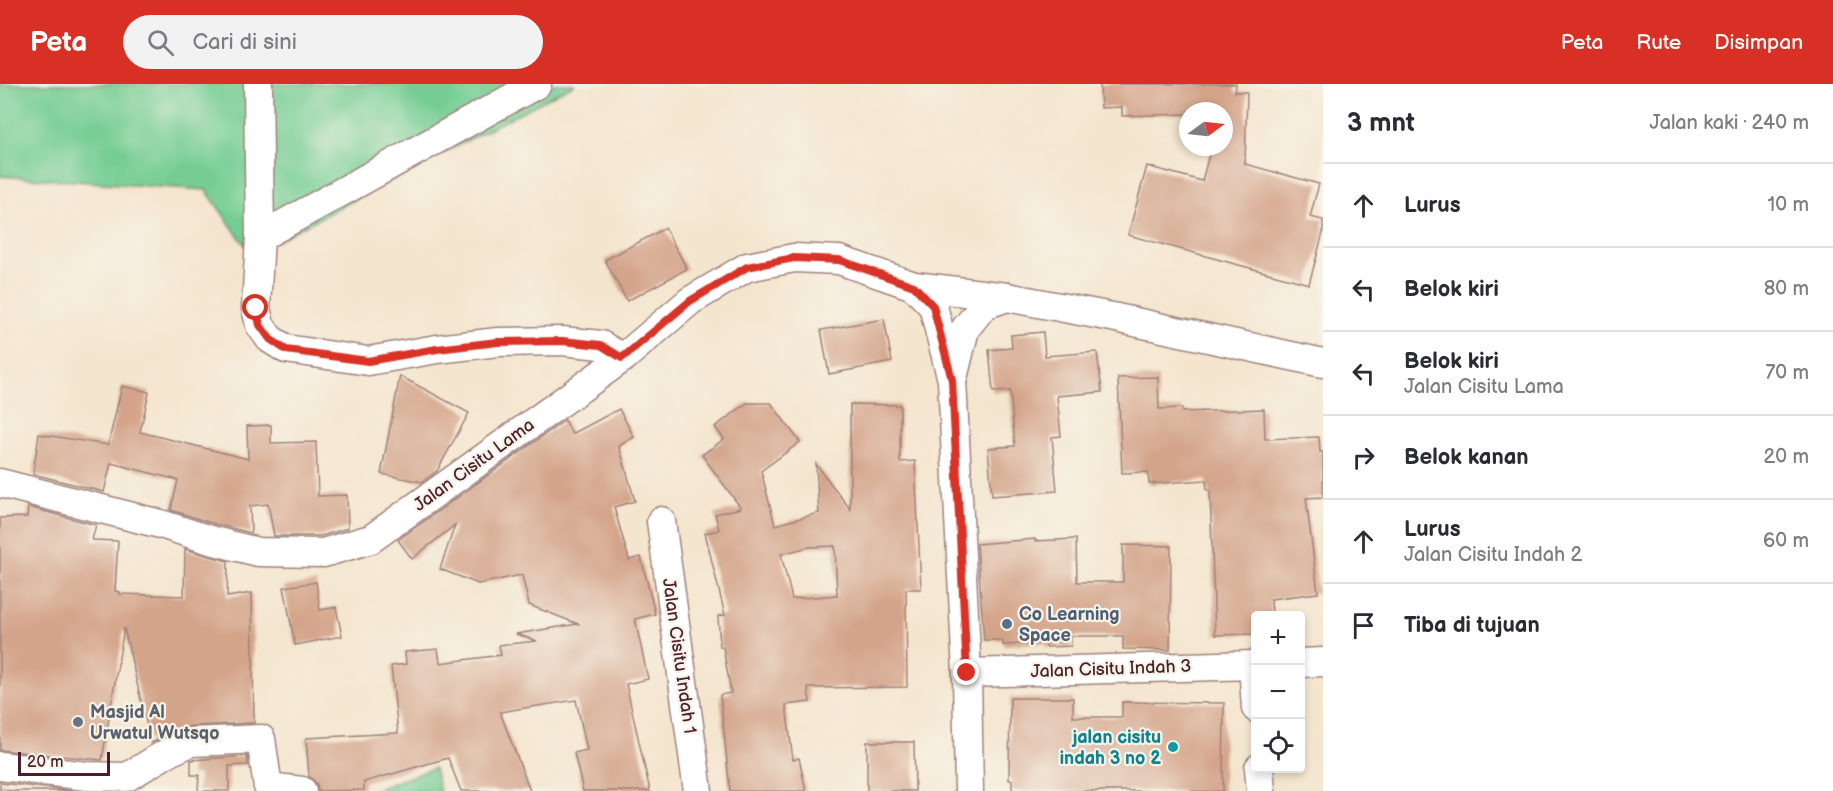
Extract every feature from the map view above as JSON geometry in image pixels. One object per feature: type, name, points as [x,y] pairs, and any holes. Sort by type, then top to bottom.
[{"type":"street","points":[[258,84],[260,237],[256,308],[260,325],[270,339],[286,350],[368,361],[437,349],[498,342],[562,341],[601,345],[622,358]]},
{"type":"street","points":[[260,237],[537,84]]},
{"type":"street","name":"Jalan Cisitu Lama","points":[[0,483],[258,552],[323,553],[371,539],[622,358],[690,301],[747,267],[794,258],[839,260],[914,286],[1007,297],[1112,317],[1323,363]]},
{"type":"street","points":[[914,286],[933,306],[952,380],[967,673],[969,791]]},
{"type":"street","points":[[952,380],[965,329],[984,305],[1007,297]]},
{"type":"street","name":"Jalan Cisitu Indah 1","points":[[661,521],[698,791]]},
{"type":"street","points":[[1305,663],[1323,662]]},
{"type":"street","name":"Jalan Cisitu Indah 3","points":[[967,673],[1251,665]]},
{"type":"street","points":[[0,766],[87,776],[128,777],[167,753],[191,742],[261,739],[267,787],[302,791]]},
{"type":"street","points":[[1259,773],[1261,791]]},
{"type":"green space","points":[[0,84],[575,84],[251,254],[206,190],[0,176]]},
{"type":"green space","points":[[434,768],[440,791],[371,791]]},
{"type":"building","points":[[1100,84],[1236,84],[1235,92],[1247,92],[1245,164],[1319,184],[1310,217],[1323,220],[1323,233],[1309,284],[1128,235],[1147,166],[1202,181],[1209,156],[1233,156],[1233,102],[1179,102],[1179,114],[1122,116],[1122,107],[1101,108]]},
{"type":"building","points":[[665,228],[687,269],[627,301],[605,260]]},
{"type":"building","points":[[884,319],[892,362],[829,374],[821,330]]},
{"type":"building","points":[[1043,332],[1045,356],[1097,352],[1102,392],[1057,396],[1061,436],[1052,437],[1057,491],[992,496],[988,448],[1015,446],[1010,391],[993,392],[989,350],[1012,348],[1011,335]]},
{"type":"building","points":[[400,376],[469,413],[437,471],[422,482],[381,474]]},
{"type":"building","points":[[1158,377],[1159,409],[1182,408],[1182,412],[1264,409],[1265,439],[1319,437],[1320,452],[1323,452],[1323,497],[1306,498],[1318,593],[1271,599],[1272,611],[1251,611],[1251,634],[1215,635],[1210,490],[1207,490],[1206,480],[1149,484],[1148,472],[1122,473],[1118,378]]},
{"type":"building","points":[[122,386],[149,392],[140,432],[248,459],[247,426],[271,425],[271,443],[316,442],[318,496],[347,495],[348,528],[321,536],[274,536],[268,504],[250,506],[251,533],[215,524],[171,510],[178,480],[111,463],[104,492],[33,474],[39,434],[108,445]]},
{"type":"building","points":[[747,403],[771,403],[800,442],[761,471],[775,525],[819,513],[816,464],[850,509],[850,404],[900,405],[900,462],[915,461],[921,589],[906,589],[907,687],[808,688],[810,702],[786,705],[793,760],[799,758],[806,791],[730,791],[720,695],[731,693],[723,647],[720,647],[718,616],[725,615],[705,533],[719,530],[715,514],[741,508],[702,455],[724,439],[715,427]],"holes":[[[835,546],[837,595],[792,599],[781,554],[809,547]]]},
{"type":"building","points":[[619,409],[634,437],[619,446],[635,501],[614,507],[629,560],[641,557],[655,614],[635,619],[648,679],[626,684],[650,791],[583,791],[574,753],[587,750],[576,700],[500,712],[530,791],[461,791],[448,758],[364,782],[364,790],[318,791],[317,784],[309,776],[306,738],[398,733],[391,666],[406,664],[405,652],[438,649],[440,663],[501,655],[499,645],[537,641],[516,634],[578,624],[529,605],[522,575],[478,584],[440,569],[455,525],[412,559],[398,540],[565,420],[572,434]]},
{"type":"building","points":[[28,507],[96,525],[92,540],[118,541],[115,591],[120,594],[184,596],[185,549],[228,561],[227,597],[252,593],[254,723],[190,726],[151,743],[124,628],[102,760],[0,750],[0,518],[27,517]]},
{"type":"building","points":[[1035,539],[1035,541],[1076,539],[1077,582],[1123,582],[1123,545],[1171,546],[1170,650],[1123,649],[1123,636],[1071,636],[1071,646],[1046,647],[1046,643],[1003,645],[1003,640],[984,640],[977,544]]},
{"type":"building","points":[[316,582],[320,610],[336,607],[342,636],[295,645],[284,587]]},
{"type":"building","points":[[1010,698],[1073,698],[1073,717],[1122,717],[1122,702],[1224,703],[1223,791],[1012,791],[1012,780],[1009,780]]},
{"type":"building","points":[[867,742],[914,742],[915,791],[867,791]]},
{"type":"building","points":[[247,756],[248,765],[229,766],[229,791],[198,791],[199,775],[191,775],[191,760]]},
{"type":"building","points":[[0,783],[73,791],[0,791]]},
{"type":"place","name":"Co Learning Space","points":[[1007,624]]},
{"type":"place","name":"Masjid Al Urwatul Wutsqo","points":[[78,722]]},
{"type":"place","name":"jalan cisitu indah 3 no 2","points":[[1173,747]]},
{"type":"route","points":[[256,308],[260,325],[270,339],[286,350],[368,361],[437,349],[498,342],[562,341],[601,345],[622,358],[690,301],[747,267],[794,258],[839,260],[914,286],[933,306],[952,380],[967,673]]}]
